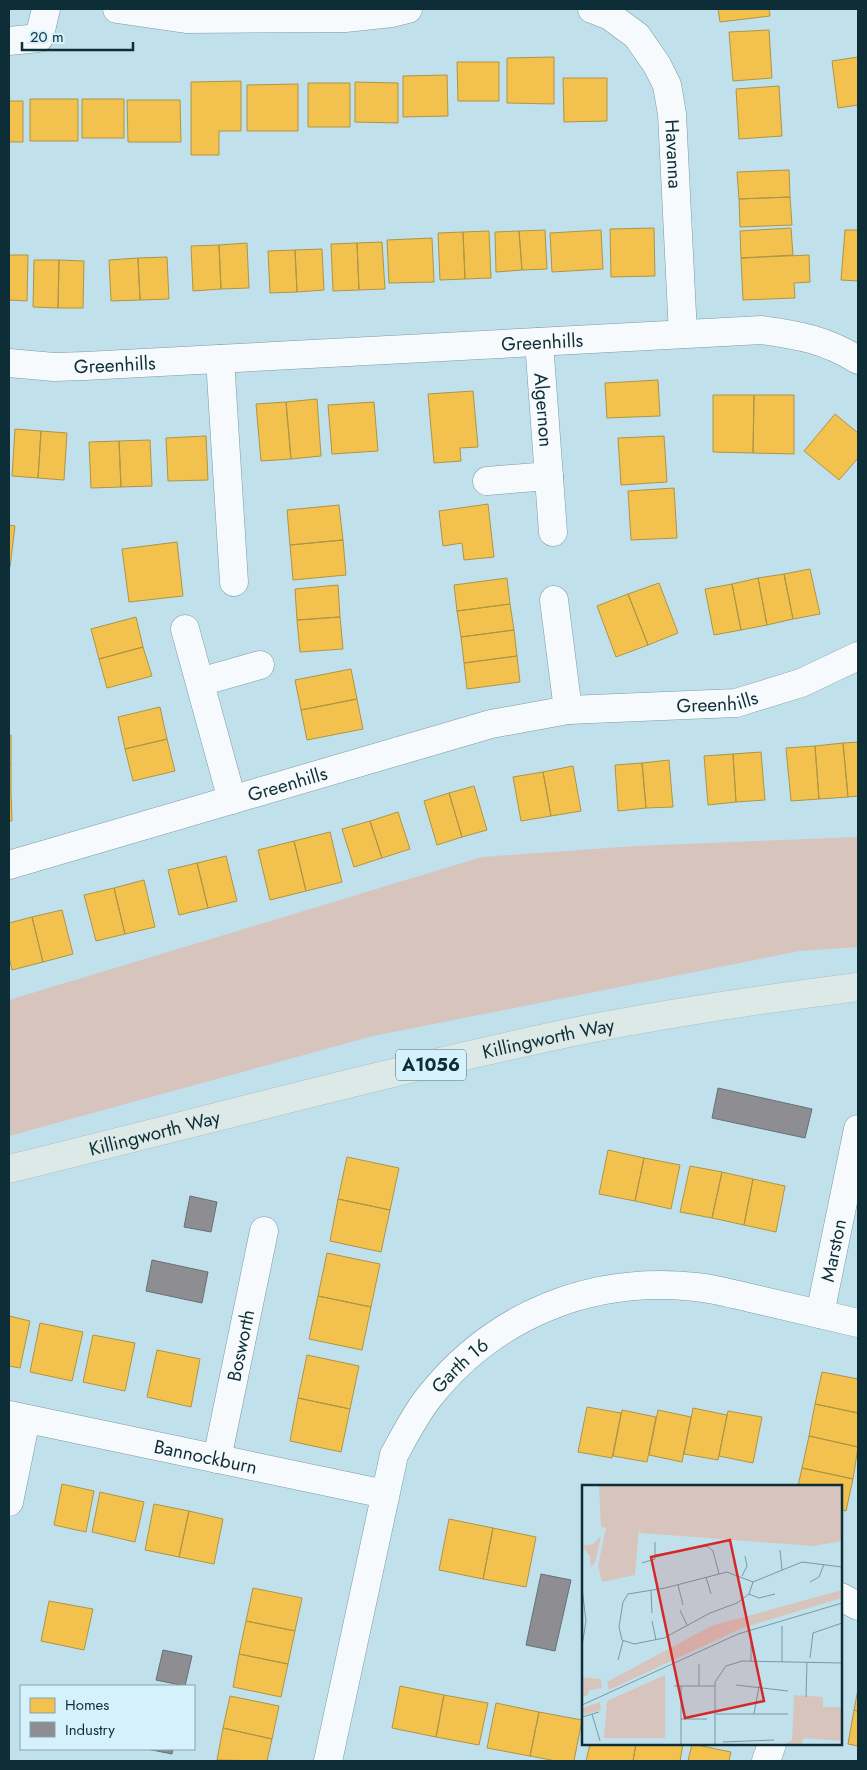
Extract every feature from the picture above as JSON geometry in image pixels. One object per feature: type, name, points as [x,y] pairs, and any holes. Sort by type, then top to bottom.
[{"type":"main road","name":"Killingworth Way","points":[[9,1169],[391,1074],[574,1032],[743,1002],[858,987]]},
{"type":"street","points":[[9,41],[39,38],[46,9]]},
{"type":"street","points":[[117,9],[186,19],[345,18],[392,13],[408,9]]},
{"type":"street","name":"Havanna","points":[[592,9],[610,16],[636,36],[657,65],[667,85],[672,114],[683,334]]},
{"type":"street","name":"Greenhills","points":[[9,363],[54,367],[85,366],[762,330],[808,337],[842,350],[858,360]]},
{"type":"street","name":"Algernon","points":[[539,342],[553,532]]},
{"type":"street","points":[[220,359],[234,582]]},
{"type":"street","points":[[488,481],[549,476]]},
{"type":"street","points":[[554,600],[568,710]]},
{"type":"street","points":[[185,629],[232,800]]},
{"type":"street","name":"Greenhills","points":[[9,865],[491,724],[568,710],[736,703],[801,682],[858,656]]},
{"type":"street","points":[[200,682],[260,665]]},
{"type":"street","name":"Marston","points":[[820,1314],[858,1129]]},
{"type":"street","name":"Bosworth","points":[[217,1459],[264,1231]]},
{"type":"street","name":"Garth 16","points":[[328,1761],[394,1455],[411,1422],[445,1377],[466,1357],[500,1330],[543,1308],[581,1294],[633,1285],[658,1284],[698,1287],[858,1323]]},
{"type":"street","name":"Bannockburn","points":[[9,1502],[18,1417],[385,1494]]},
{"type":"street","points":[[766,1761],[772,1745]]},
{"type":"shaded area","points":[[858,837],[858,947],[800,951],[373,1036],[9,1136],[9,1000],[482,857],[635,846]]},
{"type":"building: Homes","points":[[718,9],[769,9],[770,16],[720,22]]},
{"type":"building: Homes","points":[[769,30],[772,78],[733,81],[729,32]]},
{"type":"building: Homes","points":[[554,57],[554,104],[507,103],[507,58]]},
{"type":"building: Homes","points":[[858,57],[858,105],[838,108],[832,61]]},
{"type":"building: Homes","points":[[457,62],[499,62],[499,101],[458,101]]},
{"type":"building: Homes","points":[[447,75],[448,116],[403,117],[403,76]]},
{"type":"building: Homes","points":[[563,78],[607,78],[607,121],[564,122]]},
{"type":"building: Homes","points":[[241,81],[241,131],[219,131],[219,155],[191,155],[191,82]]},
{"type":"building: Homes","points":[[355,82],[398,83],[398,123],[355,122]]},
{"type":"building: Homes","points":[[308,83],[350,83],[350,127],[308,127]]},
{"type":"building: Homes","points":[[298,84],[298,131],[247,131],[247,85]]},
{"type":"building: Homes","points":[[779,86],[782,136],[739,139],[736,89]]},
{"type":"building: Homes","points":[[30,99],[78,99],[78,141],[30,141]]},
{"type":"building: Homes","points":[[82,99],[124,99],[124,138],[82,138]]},
{"type":"building: Homes","points":[[127,100],[180,100],[181,142],[128,142]]},
{"type":"building: Homes","points":[[9,101],[23,101],[23,142],[9,142]]},
{"type":"building: Homes","points":[[789,170],[790,197],[739,199],[737,172]]},
{"type":"building: Homes","points":[[790,197],[792,225],[740,227],[739,199]]},
{"type":"building: Homes","points":[[654,228],[655,276],[611,277],[610,229]]},
{"type":"building: Homes","points":[[791,228],[793,255],[741,258],[740,231]]},
{"type":"building: Homes","points":[[545,230],[547,269],[522,270],[519,231]]},
{"type":"building: Homes","points":[[601,230],[603,269],[552,272],[550,233]]},
{"type":"building: Homes","points":[[845,230],[858,230],[858,281],[841,280]]},
{"type":"building: Homes","points":[[489,231],[491,278],[465,279],[463,232]]},
{"type":"building: Homes","points":[[519,231],[522,270],[496,272],[495,232]]},
{"type":"building: Homes","points":[[463,232],[465,279],[440,280],[438,233]]},
{"type":"building: Homes","points":[[432,238],[434,282],[389,283],[387,240]]},
{"type":"building: Homes","points":[[382,242],[385,289],[359,290],[357,243]]},
{"type":"building: Homes","points":[[247,243],[249,288],[221,289],[219,245]]},
{"type":"building: Homes","points":[[357,243],[359,290],[333,291],[331,244]]},
{"type":"building: Homes","points":[[219,245],[221,289],[193,291],[191,246]]},
{"type":"building: Homes","points":[[322,249],[324,290],[297,292],[295,250]]},
{"type":"building: Homes","points":[[295,250],[297,292],[270,293],[268,251]]},
{"type":"building: Homes","points":[[9,255],[28,255],[27,301],[9,300]]},
{"type":"building: Homes","points":[[809,255],[810,282],[794,283],[795,298],[743,300],[741,258]]},
{"type":"building: Homes","points":[[167,257],[169,299],[140,300],[138,258]]},
{"type":"building: Homes","points":[[138,258],[140,300],[111,301],[109,260]]},
{"type":"building: Homes","points":[[34,260],[59,260],[58,308],[33,307]]},
{"type":"building: Homes","points":[[59,260],[84,261],[83,308],[58,308]]},
{"type":"building: Homes","points":[[658,380],[660,416],[607,418],[605,383]]},
{"type":"building: Homes","points":[[473,391],[478,447],[460,448],[461,461],[434,463],[428,394]]},
{"type":"building: Homes","points":[[713,395],[754,395],[753,453],[713,452]]},
{"type":"building: Homes","points":[[754,395],[794,395],[794,454],[753,453]]},
{"type":"building: Homes","points":[[317,399],[321,456],[291,459],[286,402]]},
{"type":"building: Homes","points":[[286,402],[291,459],[261,461],[256,404]]},
{"type":"building: Homes","points":[[374,402],[378,451],[332,454],[328,405]]},
{"type":"building: Homes","points":[[835,414],[858,433],[858,458],[839,480],[804,451]]},
{"type":"building: Homes","points":[[15,429],[41,431],[38,478],[12,476]]},
{"type":"building: Homes","points":[[41,431],[67,433],[64,480],[38,478]]},
{"type":"building: Homes","points":[[206,436],[208,480],[168,481],[166,438]]},
{"type":"building: Homes","points":[[664,436],[667,482],[621,485],[618,438]]},
{"type":"building: Homes","points":[[150,440],[152,486],[121,487],[119,441]]},
{"type":"building: Homes","points":[[119,441],[121,487],[91,488],[89,442]]},
{"type":"building: Homes","points":[[674,488],[677,538],[631,540],[628,491]]},
{"type":"building: Homes","points":[[488,504],[494,557],[464,560],[462,543],[443,546],[439,511]]},
{"type":"building: Homes","points":[[339,505],[343,540],[290,545],[287,510]]},
{"type":"building: Homes","points":[[9,525],[15,526],[10,567],[9,567]]},
{"type":"building: Homes","points":[[343,540],[346,575],[293,580],[290,545]]},
{"type":"building: Homes","points":[[177,542],[183,596],[129,602],[122,549]]},
{"type":"building: Homes","points":[[810,569],[820,614],[793,619],[784,574]]},
{"type":"building: Homes","points":[[784,574],[793,619],[767,625],[758,578]]},
{"type":"building: Homes","points":[[507,578],[510,604],[457,611],[454,585]]},
{"type":"building: Homes","points":[[758,578],[767,625],[741,630],[732,584]]},
{"type":"building: Homes","points":[[659,583],[678,633],[648,645],[628,594]]},
{"type":"building: Homes","points":[[732,584],[741,630],[714,635],[705,589]]},
{"type":"building: Homes","points":[[338,585],[340,617],[297,620],[295,589]]},
{"type":"building: Homes","points":[[628,594],[648,645],[616,657],[597,606]]},
{"type":"building: Homes","points":[[510,604],[514,630],[461,637],[457,611]]},
{"type":"building: Homes","points":[[136,617],[143,647],[99,659],[91,629]]},
{"type":"building: Homes","points":[[340,617],[343,649],[300,652],[297,620]]},
{"type":"building: Homes","points":[[514,630],[517,656],[464,663],[461,637]]},
{"type":"building: Homes","points":[[143,647],[152,676],[107,688],[99,659]]},
{"type":"building: Homes","points":[[517,656],[520,682],[467,689],[464,663]]},
{"type":"building: Homes","points":[[351,669],[357,699],[301,710],[295,680]]},
{"type":"building: Homes","points":[[357,699],[363,729],[307,740],[301,710]]},
{"type":"building: Homes","points":[[160,707],[167,739],[125,749],[118,717]]},
{"type":"building: Homes","points":[[9,735],[11,735],[11,764],[9,764]]},
{"type":"building: Homes","points":[[167,739],[175,771],[133,781],[125,749]]},
{"type":"building: Homes","points":[[858,742],[858,796],[848,797],[843,743]]},
{"type":"building: Homes","points":[[843,743],[848,797],[819,799],[815,746]]},
{"type":"building: Homes","points":[[815,746],[819,799],[791,801],[786,748]]},
{"type":"building: Homes","points":[[761,752],[765,800],[736,802],[733,754]]},
{"type":"building: Homes","points":[[733,754],[736,802],[708,805],[704,756]]},
{"type":"building: Homes","points":[[669,760],[673,807],[646,808],[642,763]]},
{"type":"building: Homes","points":[[642,763],[646,808],[618,811],[615,765]]},
{"type":"building: Homes","points":[[9,764],[11,764],[11,792],[9,792]]},
{"type":"building: Homes","points":[[573,766],[581,811],[551,816],[543,772]]},
{"type":"building: Homes","points":[[543,772],[551,816],[521,821],[513,777]]},
{"type":"building: Homes","points":[[474,786],[487,830],[462,837],[449,793]]},
{"type":"building: Homes","points":[[9,792],[11,792],[12,821],[9,821]]},
{"type":"building: Homes","points":[[449,793],[462,837],[437,845],[424,801]]},
{"type":"building: Homes","points":[[398,812],[410,849],[382,858],[370,821]]},
{"type":"building: Homes","points":[[370,821],[382,858],[354,867],[342,829]]},
{"type":"building: Homes","points":[[330,832],[342,882],[306,891],[294,841]]},
{"type":"building: Homes","points":[[294,841],[306,891],[270,900],[258,850]]},
{"type":"building: Homes","points":[[226,856],[237,901],[208,908],[197,863]]},
{"type":"building: Homes","points":[[197,863],[208,908],[179,915],[168,870]]},
{"type":"building: Homes","points":[[144,880],[155,927],[125,934],[114,888]]},
{"type":"building: Homes","points":[[114,888],[125,934],[96,941],[84,895]]},
{"type":"building: Homes","points":[[62,910],[73,954],[43,962],[32,917]]},
{"type":"building: Homes","points":[[32,917],[43,962],[12,970],[9,957],[9,923]]},
{"type":"building: Homes","points":[[608,1150],[644,1158],[635,1201],[599,1194]]},
{"type":"building: Homes","points":[[347,1157],[399,1168],[390,1210],[338,1199]]},
{"type":"building: Homes","points":[[644,1158],[680,1165],[671,1209],[635,1201]]},
{"type":"building: Homes","points":[[690,1166],[722,1172],[712,1218],[680,1212]]},
{"type":"building: Homes","points":[[722,1172],[753,1179],[744,1225],[712,1218]]},
{"type":"building: Homes","points":[[753,1179],[785,1186],[776,1232],[744,1225]]},
{"type":"building: Homes","points":[[338,1199],[390,1210],[381,1252],[330,1241]]},
{"type":"building: Homes","points":[[327,1253],[380,1264],[371,1307],[318,1296]]},
{"type":"building: Homes","points":[[318,1296],[371,1307],[362,1350],[309,1339]]},
{"type":"building: Homes","points":[[9,1316],[30,1321],[20,1368],[9,1366]]},
{"type":"building: Homes","points":[[40,1323],[83,1332],[72,1381],[30,1372]]},
{"type":"building: Homes","points":[[93,1335],[135,1343],[125,1391],[83,1382]]},
{"type":"building: Homes","points":[[157,1350],[200,1359],[191,1407],[147,1397]]},
{"type":"building: Homes","points":[[307,1355],[359,1366],[350,1409],[298,1398]]},
{"type":"building: Homes","points":[[822,1372],[858,1379],[858,1413],[815,1404]]},
{"type":"building: Homes","points":[[298,1398],[350,1409],[341,1452],[290,1441]]},
{"type":"building: Homes","points":[[815,1404],[858,1413],[858,1447],[809,1436]]},
{"type":"building: Homes","points":[[587,1407],[621,1413],[612,1458],[578,1452]]},
{"type":"building: Homes","points":[[693,1408],[727,1415],[718,1460],[684,1454]]},
{"type":"building: Homes","points":[[622,1410],[656,1417],[647,1462],[613,1456]]},
{"type":"building: Homes","points":[[658,1410],[691,1417],[682,1462],[649,1455]]},
{"type":"building: Homes","points":[[728,1411],[762,1417],[753,1463],[719,1456]]},
{"type":"building: Homes","points":[[809,1436],[858,1447],[853,1479],[802,1468]]},
{"type":"building: Homes","points":[[802,1468],[853,1479],[846,1511],[842,1510],[842,1485],[798,1485]]},
{"type":"building: Homes","points":[[62,1484],[94,1491],[86,1532],[54,1525]]},
{"type":"building: Homes","points":[[100,1492],[144,1502],[135,1542],[92,1532]]},
{"type":"building: Homes","points":[[154,1504],[189,1511],[179,1557],[145,1550]]},
{"type":"building: Homes","points":[[189,1511],[223,1519],[214,1564],[179,1557]]},
{"type":"building: Homes","points":[[449,1519],[493,1528],[483,1579],[439,1570]]},
{"type":"building: Homes","points":[[493,1528],[536,1537],[526,1587],[483,1579]]},
{"type":"building: Homes","points":[[253,1588],[302,1598],[295,1631],[246,1621]]},
{"type":"building: Homes","points":[[49,1601],[93,1609],[84,1650],[41,1641]]},
{"type":"building: Homes","points":[[246,1621],[295,1631],[288,1664],[239,1654]]},
{"type":"building: Homes","points":[[239,1654],[288,1664],[281,1697],[233,1687]]},
{"type":"building: Homes","points":[[400,1686],[444,1695],[436,1737],[392,1728]]},
{"type":"building: Homes","points":[[858,1689],[858,1711],[854,1710]]},
{"type":"building: Homes","points":[[444,1695],[488,1703],[479,1745],[436,1737]]},
{"type":"building: Homes","points":[[230,1696],[279,1706],[272,1739],[223,1728]]},
{"type":"building: Homes","points":[[496,1703],[539,1712],[530,1756],[487,1748]]},
{"type":"building: Homes","points":[[854,1710],[858,1711],[858,1746],[848,1744]]},
{"type":"building: Homes","points":[[539,1712],[582,1720],[574,1761],[556,1761],[530,1756]]},
{"type":"building: Homes","points":[[223,1728],[272,1739],[267,1761],[217,1760]]},
{"type":"building: Homes","points":[[590,1745],[636,1745],[633,1761],[586,1761]]},
{"type":"building: Homes","points":[[636,1745],[683,1745],[680,1761],[633,1761]]},
{"type":"building: Homes","points":[[692,1745],[731,1752],[729,1761],[688,1761]]},
{"type":"building: Industry","points":[[718,1088],[812,1109],[805,1138],[712,1118]]},
{"type":"building: Industry","points":[[190,1196],[217,1202],[211,1232],[184,1227]]},
{"type":"building: Industry","points":[[152,1260],[208,1272],[202,1303],[146,1291]]},
{"type":"building: Industry","points":[[541,1574],[571,1580],[555,1651],[526,1645]]},
{"type":"building: Industry","points":[[163,1650],[192,1656],[185,1685],[156,1680]]},
{"type":"building: Industry","points":[[152,1750],[173,1750],[172,1754]]}]
